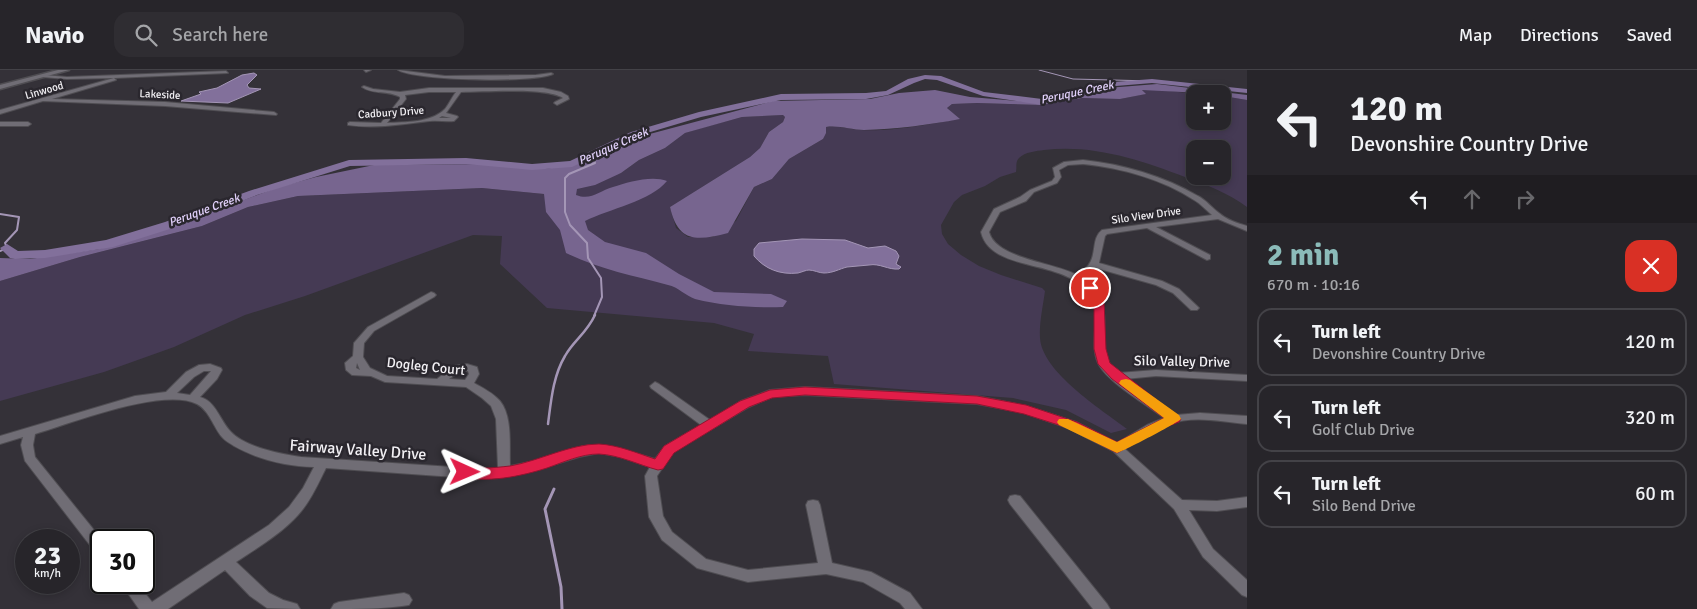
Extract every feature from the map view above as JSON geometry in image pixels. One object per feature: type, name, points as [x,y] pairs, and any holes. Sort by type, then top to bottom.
[{"type":"street","points":[[0,87],[66,70]]},
{"type":"street","points":[[400,70],[415,75],[439,76],[511,73],[551,74]]},
{"type":"street","points":[[429,90],[444,70]]},
{"type":"street","points":[[44,76],[62,78],[226,72]]},
{"type":"street","name":"Linwood","points":[[0,112],[112,81],[121,76]]},
{"type":"street","points":[[364,86],[372,90],[400,94],[429,90],[552,91],[566,97],[566,99],[558,103]]},
{"type":"street","name":"Cadbury Drive","points":[[350,124],[413,122],[432,118],[442,114],[458,90]]},
{"type":"street","points":[[383,124],[403,99],[400,94]]},
{"type":"street","name":"Lakeside","points":[[44,100],[165,104],[274,114]]},
{"type":"street","name":"Cadbury Drive","points":[[432,118],[452,120],[455,117],[442,114]]},
{"type":"street","points":[[0,124],[28,124]]},
{"type":"street","points":[[1174,419],[1104,364],[1100,349],[1099,300],[1090,288],[1077,278],[1001,252],[990,245],[986,239],[985,232],[997,211],[1023,199],[1032,191],[1056,182],[1058,177],[1055,169],[1058,166],[1068,163],[1091,162],[1122,168],[1193,196],[1219,217],[1247,229]]},
{"type":"street","name":"Silo View Drive","points":[[1095,265],[1101,235],[1115,229],[1219,217]]},
{"type":"street","points":[[1149,226],[1206,257]]},
{"type":"street","points":[[1077,278],[1089,273],[1095,265],[1159,283],[1176,291],[1194,308]]},
{"type":"street","name":"Dogleg Court","points":[[431,295],[371,329],[359,343],[358,356],[366,370],[385,379],[468,384],[496,404],[502,418],[504,472]]},
{"type":"street","points":[[439,383],[452,371],[464,366],[473,369],[474,374],[468,384]]},
{"type":"street","points":[[168,396],[199,368],[211,367],[217,370],[213,377],[192,399]]},
{"type":"street","name":"Silo Valley Drive","points":[[1117,376],[1156,373],[1247,378]]},
{"type":"street","points":[[655,386],[709,425]]},
{"type":"street","points":[[914,609],[904,598],[866,576],[826,568],[748,576],[702,564],[667,536],[656,517],[653,502],[652,476],[669,450],[745,404],[770,394],[805,391],[977,400],[1026,410],[1072,425],[1117,448],[1179,505],[1208,553],[1247,590]]},
{"type":"street","name":"Fairway Valley Drive","points":[[0,440],[135,400],[168,396],[201,401],[227,436],[246,447],[275,458],[322,464],[483,474],[540,465],[578,452],[599,449],[621,453],[658,465]]},
{"type":"street","points":[[1117,448],[1158,425],[1174,419],[1203,417],[1247,420]]},
{"type":"street","points":[[30,431],[28,444],[30,458],[90,535]]},
{"type":"street","points":[[155,609],[274,529],[294,511],[308,491],[322,464]]},
{"type":"street","points":[[1015,500],[1102,609]]},
{"type":"street","points":[[1179,505],[1217,506],[1247,502]]},
{"type":"street","points":[[813,505],[826,568]]},
{"type":"street","points":[[226,561],[256,592],[281,608],[292,609]]},
{"type":"street","points":[[136,594],[148,609]]},
{"type":"street","points":[[339,609],[404,600]]},
{"type":"shaded area","points":[[254,73],[257,75],[247,85],[249,88],[261,89],[228,103],[181,101],[201,94],[199,92],[217,88],[242,75]]},
{"type":"shaded area","points":[[1157,84],[1186,88],[1186,92],[1142,90],[1146,94],[1120,99],[1082,98],[1041,105],[952,104],[947,108],[960,119],[888,129],[864,130],[826,127],[823,139],[789,159],[772,179],[754,187],[728,233],[707,237],[690,237],[684,233],[678,227],[670,207],[750,157],[760,148],[769,132],[783,122],[785,117],[783,115],[742,117],[685,133],[665,148],[639,160],[621,173],[595,185],[577,189],[576,195],[586,197],[619,185],[640,180],[661,179],[667,181],[651,194],[585,221],[588,230],[605,242],[646,253],[679,274],[714,292],[771,294],[787,301],[783,307],[739,306],[695,299],[672,286],[617,272],[579,259],[566,253],[560,230],[546,212],[544,194],[482,188],[298,196],[248,207],[202,226],[80,257],[0,281],[0,258],[30,259],[99,249],[173,226],[279,187],[374,165],[486,164],[545,169],[582,163],[631,139],[773,101],[870,99],[899,93],[935,90],[970,97],[1043,103],[1092,94],[1107,88]]},
{"type":"shaded area","points":[[1151,89],[1186,93],[1186,130],[1231,130],[1231,97],[1247,100],[1247,207],[1205,185],[1231,185],[1231,140],[1186,140],[1186,178],[1134,159],[1099,151],[1062,149],[1027,153],[1017,161],[1016,172],[1000,177],[985,186],[962,195],[954,202],[941,225],[942,234],[948,244],[961,255],[979,266],[1042,288],[1045,291],[1040,338],[1043,351],[1051,364],[1074,389],[1127,429],[1111,433],[1066,410],[1013,398],[834,384],[828,356],[748,351],[754,334],[714,323],[547,308],[500,264],[502,236],[473,235],[305,296],[245,315],[174,347],[104,372],[0,401],[0,281],[80,257],[202,226],[248,207],[298,196],[482,188],[544,194],[621,173],[639,160],[665,148],[685,133],[742,117],[783,115],[785,117],[783,122],[769,132],[760,148],[750,157],[670,207],[676,228],[688,237],[713,237],[736,221],[754,187],[772,179],[789,159],[823,139],[826,127],[835,126],[861,130],[897,129],[959,119],[947,108],[952,104],[1041,105],[1082,98],[1120,99],[1145,94],[1142,90]]},
{"type":"shaded area","points":[[1231,93],[1247,95],[1247,100],[1231,97]]},
{"type":"shaded area","points":[[802,239],[845,240],[868,248],[885,246],[896,251],[899,256],[896,264],[901,267],[895,269],[873,265],[847,267],[827,273],[809,270],[798,273],[785,273],[768,268],[754,256],[754,249],[759,243]]},
{"type":"waterway","points":[[1039,70],[1073,79],[1152,81]]},
{"type":"waterway","name":"Peruque Creek","points":[[7,248],[15,255],[45,254],[108,244],[169,225],[253,193],[349,163],[466,161],[532,167],[572,164],[634,134],[699,115],[781,97],[866,96],[888,93],[911,81],[925,77],[938,78],[983,94],[1042,102],[1098,90],[1101,85],[1152,81],[1247,91]]},
{"type":"waterway","points":[[591,154],[595,163],[569,174],[565,178],[565,212],[570,225],[587,243],[588,258],[601,278],[602,297],[594,316]]},
{"type":"waterway","name":"Peruque Creek","points":[[0,214],[19,217],[17,230],[5,243],[7,248],[0,251]]},
{"type":"waterway","points":[[548,424],[553,389],[561,364],[595,315]]},
{"type":"waterway","points":[[554,489],[545,509],[561,587],[562,609]]},
{"type":"slow traffic","points":[[1063,422],[1117,448],[1158,425],[1174,419],[1126,383]]},
{"type":"route","points":[[465,472],[483,474],[509,471],[540,465],[578,452],[599,449],[621,453],[658,465],[669,450],[745,404],[770,394],[805,391],[977,400],[1026,410],[1072,425],[1117,448],[1158,425],[1174,419],[1104,364],[1100,349],[1099,300],[1090,288]]}]
